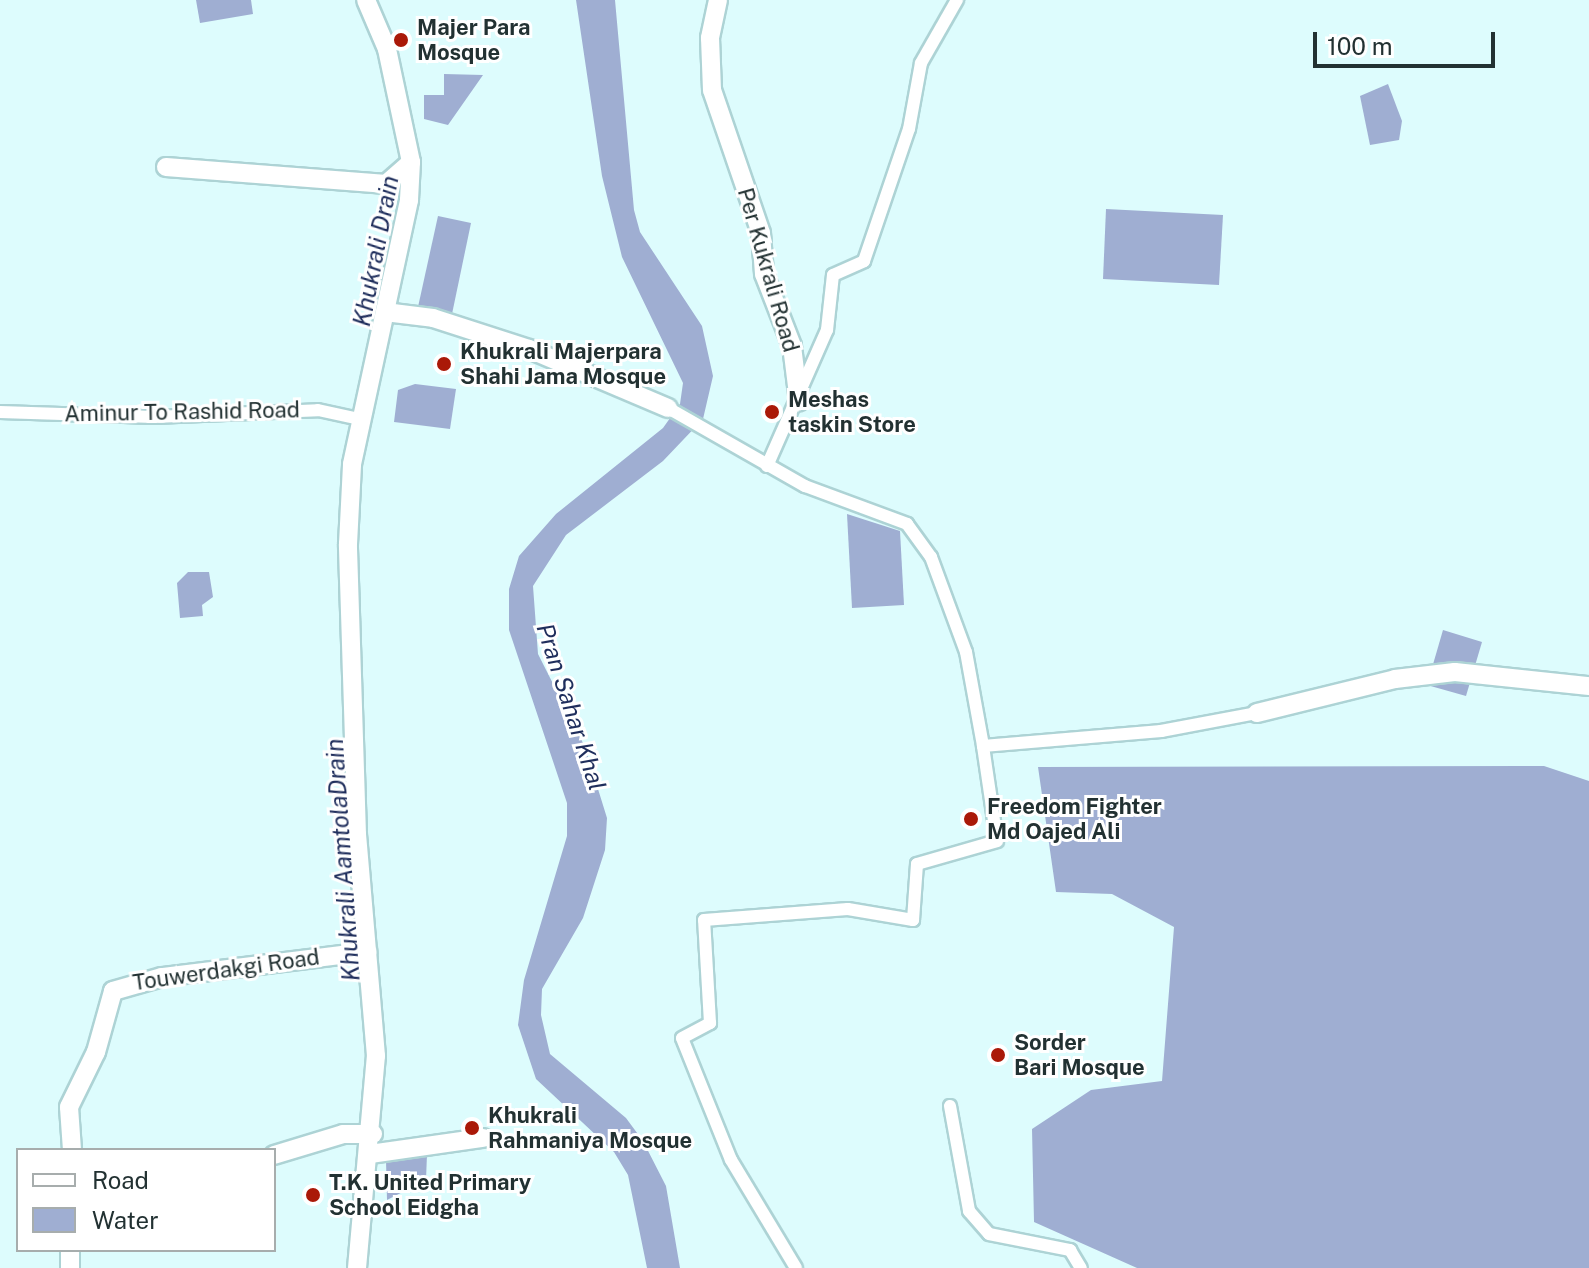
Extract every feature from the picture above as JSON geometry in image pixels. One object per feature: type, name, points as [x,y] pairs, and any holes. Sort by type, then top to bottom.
[{"type":"street","points":[[357,1268],[373,1134],[376,1056],[367,952],[348,544],[352,464],[385,312],[411,162],[387,49],[366,0]]},
{"type":"street","name":"Per Kukrali Road","points":[[718,0],[710,38],[712,90],[761,233],[764,274],[792,346],[799,402]]},
{"type":"street","points":[[767,466],[799,402],[827,330],[833,275],[864,261],[909,129],[921,63],[957,0]]},
{"type":"street","points":[[166,167],[386,184],[411,162]]},
{"type":"street","points":[[385,312],[433,318],[529,349],[668,408],[767,466],[907,524],[931,557],[966,652],[997,841],[917,864],[913,920],[848,909],[704,920],[710,1023],[682,1038],[731,1160],[796,1268]]},
{"type":"street","name":"Aminur To Rashid Road","points":[[0,412],[154,417],[318,410],[361,420]]},
{"type":"street","points":[[983,746],[1161,731],[1257,713],[1395,679],[1455,672],[1589,686]]},
{"type":"street","name":"Touwerdakgi Road","points":[[72,1148],[73,1095],[96,1052],[107,996],[121,986],[367,952]]},
{"type":"street","points":[[950,1106],[969,1211],[989,1234],[1070,1250],[1081,1268]]},
{"type":"street","points":[[276,1154],[343,1134],[373,1134]]},
{"type":"street","points":[[370,1154],[483,1138]]},
{"type":"water","points":[[196,0],[251,0],[253,14],[200,23]]},
{"type":"water","points":[[576,0],[615,0],[634,210],[640,232],[702,326],[713,376],[703,419],[663,461],[566,535],[533,586],[538,654],[585,747],[607,818],[605,850],[583,918],[542,989],[541,1015],[550,1054],[626,1118],[643,1141],[666,1186],[680,1268],[647,1268],[628,1175],[614,1152],[536,1079],[518,1025],[524,980],[567,836],[567,803],[509,630],[509,589],[519,556],[556,514],[663,428],[680,404],[683,383],[622,257],[602,176]]},
{"type":"water","points":[[444,74],[483,75],[448,125],[424,119],[424,95],[444,95]]},
{"type":"water","points":[[1388,84],[1402,121],[1399,140],[1370,145],[1360,96]]},
{"type":"water","points":[[1106,209],[1223,215],[1219,285],[1103,279]]},
{"type":"water","points":[[438,216],[471,223],[452,314],[418,307]]},
{"type":"water","points":[[415,384],[456,389],[450,429],[394,422],[398,390]]},
{"type":"water","points":[[847,514],[900,531],[904,605],[852,608]]},
{"type":"water","points":[[188,572],[209,572],[213,597],[202,605],[203,616],[180,618],[177,583]]},
{"type":"water","points":[[1443,630],[1482,642],[1466,696],[1427,685]]},
{"type":"water","points":[[1544,766],[1589,781],[1589,1268],[1137,1268],[1034,1222],[1032,1129],[1091,1090],[1162,1081],[1174,927],[1112,894],[1056,892],[1038,767]]},
{"type":"water","points":[[427,1154],[426,1180],[387,1200],[386,1160]]},
{"type":"place","name":"Majer Para Mosque","points":[[401,40]]},
{"type":"place","name":"Khukrali Majerpara Shahi Jama Mosque","points":[[444,364]]},
{"type":"place","name":"Meshas taskin Store","points":[[772,412]]},
{"type":"place","name":"Freedom Fighter Md Oajed Ali","points":[[971,819]]},
{"type":"place","name":"Sorder Bari Mosque","points":[[998,1055]]},
{"type":"place","name":"Khukrali Rahmaniya Mosque","points":[[472,1128]]},
{"type":"place","name":"T.K. United Primary School Eidgha","points":[[313,1195]]},
{"type":"water label","name":"Khukrali Drain","points":[[376,251]]},
{"type":"water label","name":"Pran Sahar Khal","points":[[571,707]]},
{"type":"water label","name":"Khukrali AamtolaDrain","points":[[343,860]]}]
